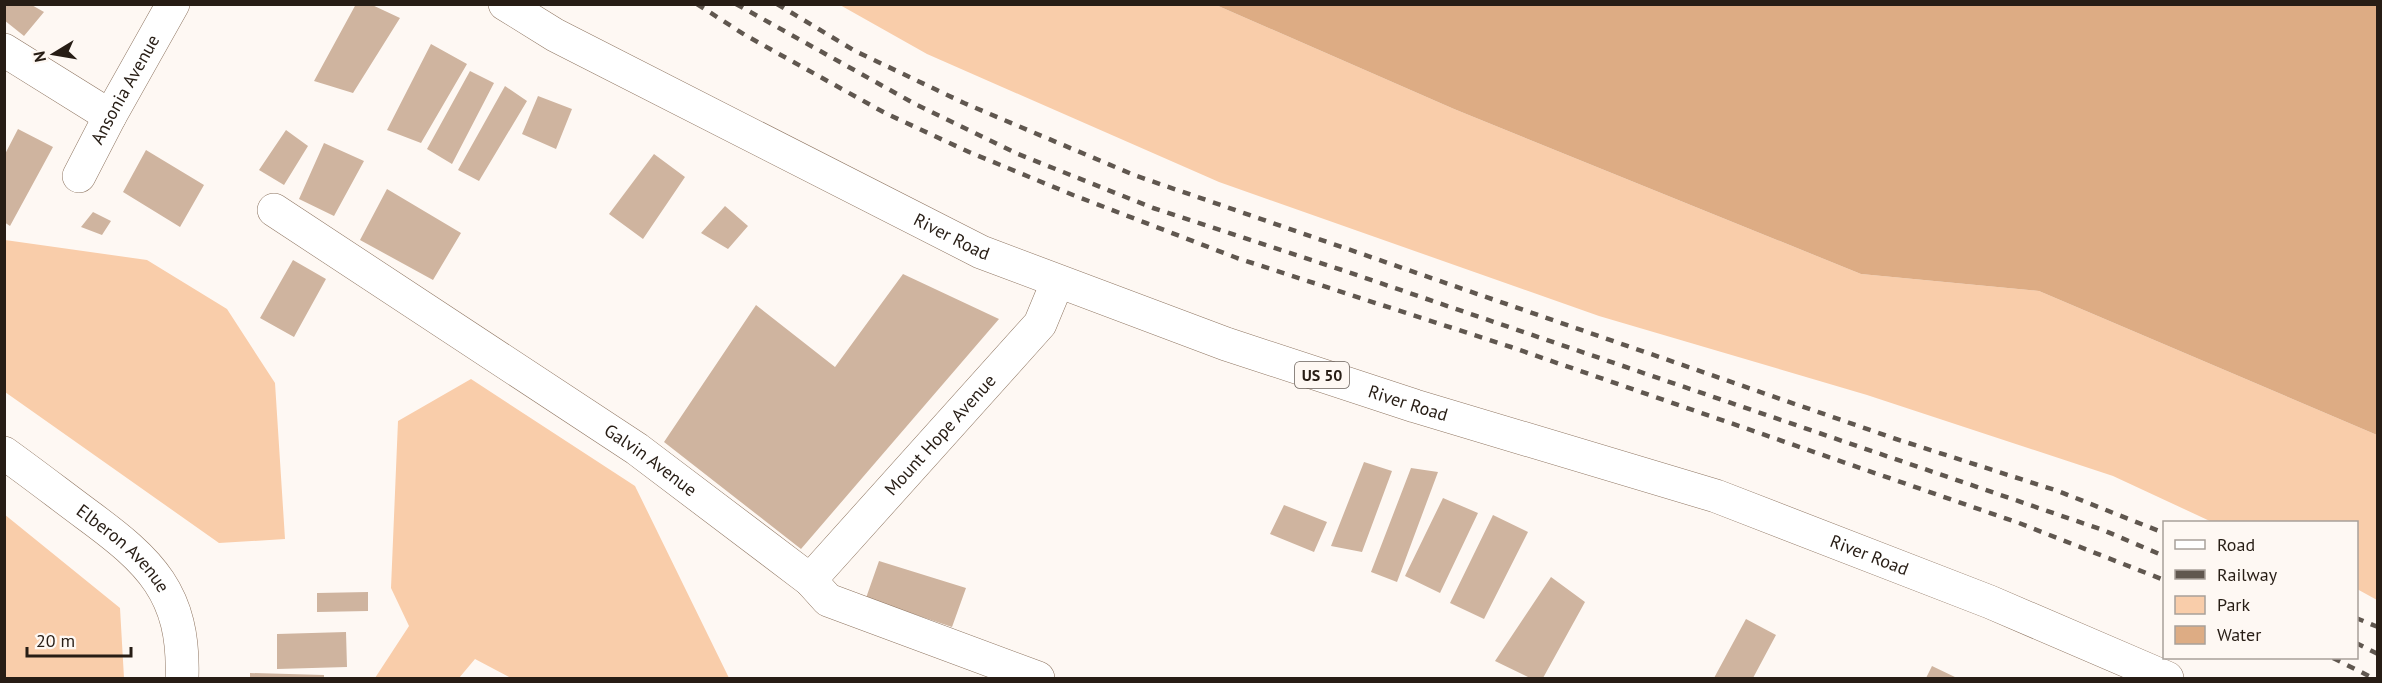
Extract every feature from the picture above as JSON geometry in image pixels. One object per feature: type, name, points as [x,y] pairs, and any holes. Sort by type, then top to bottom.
[{"type":"street","name":"Ansonia Avenue","points":[[79,176],[173,4]]},
{"type":"street","name":"River Road","points":[[505,4],[555,35],[981,252],[1226,344],[1393,399],[1716,496],[1990,602],[2167,678]]},
{"type":"street","points":[[4,50],[110,116]]},
{"type":"street","name":"Galvin Avenue","points":[[274,210],[636,449],[810,580],[828,600],[1038,678]]},
{"type":"street","name":"Mount Hope Avenue","points":[[810,580],[1041,324],[1057,282]]},
{"type":"street","name":"Elberon Avenue","points":[[4,453],[128,545],[151,570],[162,584],[176,615],[183,649],[182,678]]},
{"type":"green space","points":[[840,5],[1216,5],[1454,109],[1861,274],[2039,291],[2377,435],[2377,600],[2358,590],[2358,521],[2210,521],[2113,476],[1867,395],[1599,316],[1219,182],[927,54]]},
{"type":"green space","points":[[5,240],[147,260],[227,309],[275,383],[285,539],[219,543],[5,392]]},
{"type":"green space","points":[[471,379],[635,486],[729,678],[511,678],[475,659],[459,678],[375,678],[409,626],[391,588],[398,421]]},
{"type":"green space","points":[[4,514],[120,608],[124,678],[5,678]]},
{"type":"water","points":[[1216,5],[2377,5],[2377,435],[2039,291],[1861,274],[1454,109]]},
{"type":"building","points":[[7,4],[30,4],[44,12],[24,36],[4,20],[4,8]]},
{"type":"building","points":[[356,4],[370,4],[400,18],[353,93],[314,81]]},
{"type":"building","points":[[431,44],[467,64],[421,143],[387,130]]},
{"type":"building","points":[[470,71],[494,83],[452,164],[427,149]]},
{"type":"building","points":[[505,86],[527,101],[479,181],[458,170]]},
{"type":"building","points":[[538,96],[572,109],[556,149],[522,134]]},
{"type":"building","points":[[18,129],[53,147],[10,226],[4,222],[4,156]]},
{"type":"building","points":[[286,130],[308,146],[284,185],[259,170]]},
{"type":"building","points":[[324,143],[364,161],[334,216],[299,199]]},
{"type":"building","points":[[146,150],[204,185],[180,227],[123,192]]},
{"type":"building","points":[[654,154],[685,177],[643,239],[609,214]]},
{"type":"building","points":[[387,189],[461,233],[433,280],[360,240]]},
{"type":"building","points":[[725,206],[748,226],[728,249],[701,233]]},
{"type":"building","points":[[93,212],[111,221],[102,235],[81,227]]},
{"type":"building","points":[[293,260],[326,279],[294,337],[260,318]]},
{"type":"building","points":[[903,274],[999,319],[801,549],[664,442],[756,305],[835,367]]},
{"type":"building","points":[[1364,462],[1392,471],[1362,552],[1331,546]]},
{"type":"building","points":[[1411,468],[1438,472],[1397,582],[1371,572]]},
{"type":"building","points":[[1443,498],[1478,513],[1440,593],[1405,576]]},
{"type":"building","points":[[1284,505],[1327,522],[1314,552],[1270,534]]},
{"type":"building","points":[[1493,515],[1528,532],[1484,619],[1450,603]]},
{"type":"building","points":[[879,561],[966,588],[952,627],[866,598]]},
{"type":"building","points":[[1551,577],[1585,602],[1543,678],[1530,678],[1495,661]]},
{"type":"building","points":[[368,592],[368,611],[317,612],[317,593]]},
{"type":"building","points":[[1746,619],[1776,635],[1753,678],[1714,678]]},
{"type":"building","points":[[346,632],[347,667],[277,669],[277,634]]},
{"type":"building","points":[[1932,666],[1957,678],[1926,678]]},
{"type":"building","points":[[250,673],[324,675],[324,678],[250,678]]},
{"type":"railway","points":[[697,4],[745,35],[885,113],[969,152],[1073,195],[1237,258],[1511,347],[2019,523],[2163,580]]},
{"type":"railway","points":[[736,4],[915,104],[1018,154],[1153,208],[1342,270],[2103,530],[2163,556]]},
{"type":"railway","points":[[777,4],[855,51],[964,103],[1134,175],[1896,439],[2058,491],[2163,533]]},
{"type":"railway","points":[[2358,619],[2378,627]]},
{"type":"railway","points":[[2358,644],[2378,654]]},
{"type":"railway","points":[[2335,659],[2373,678]]}]
